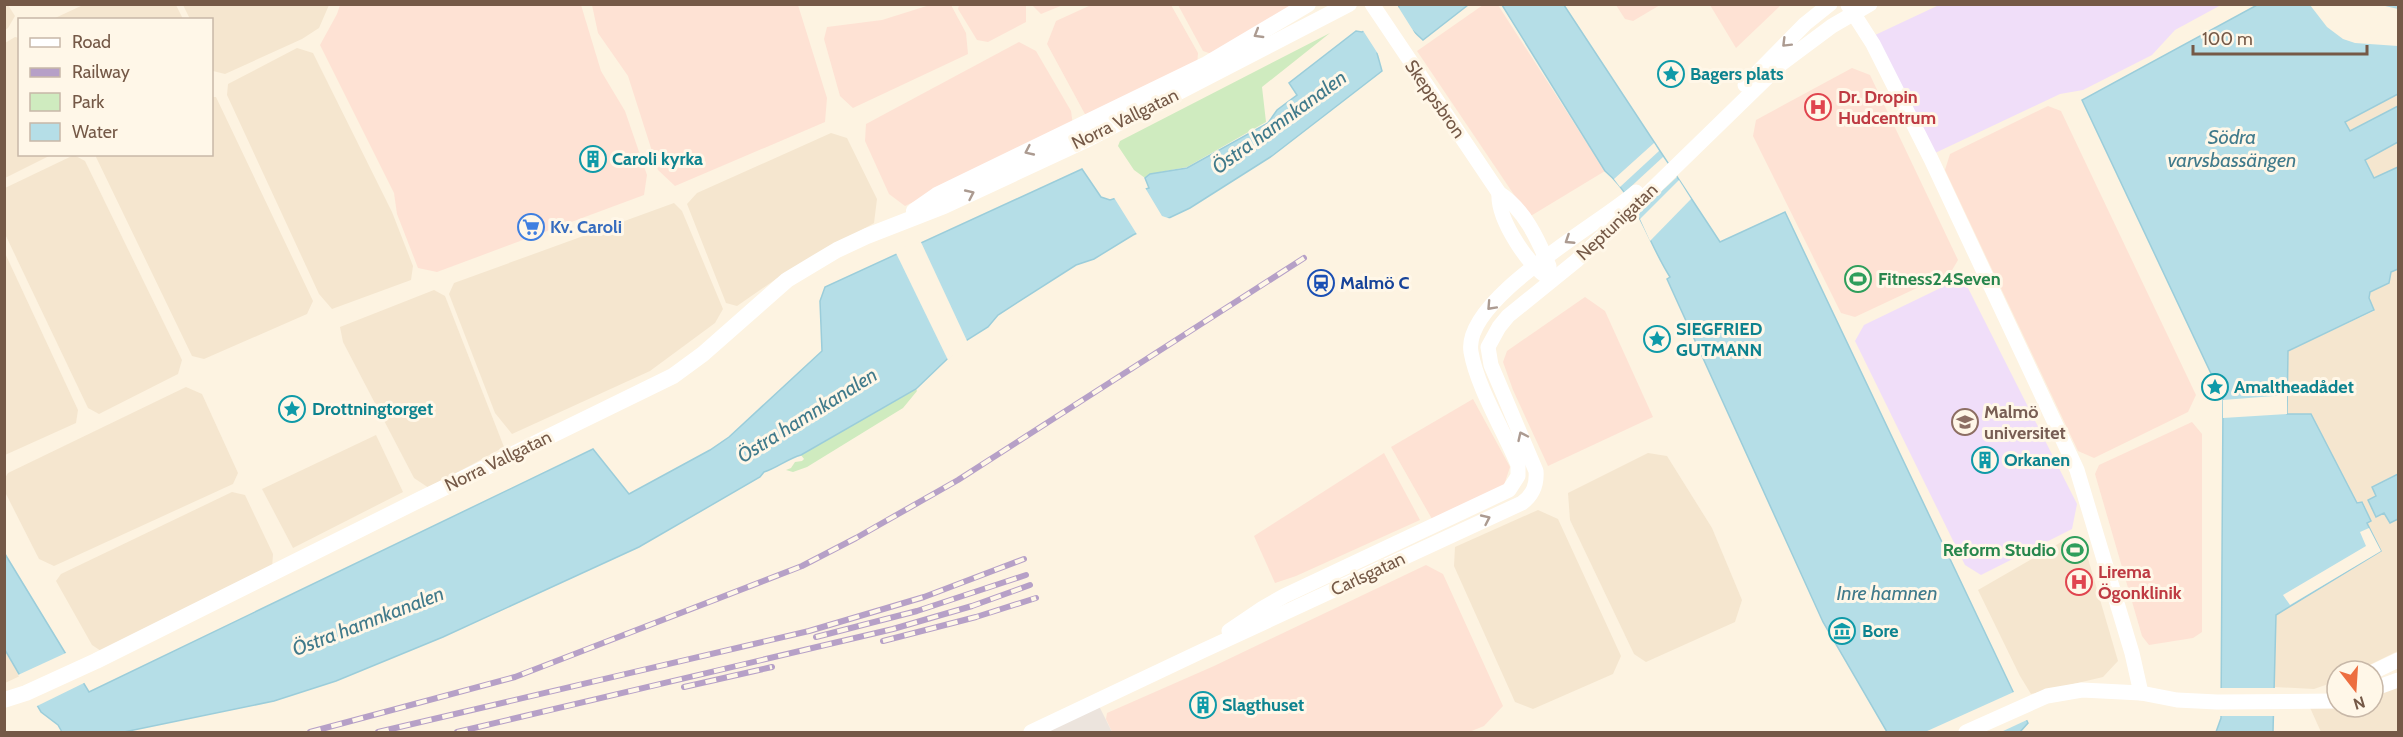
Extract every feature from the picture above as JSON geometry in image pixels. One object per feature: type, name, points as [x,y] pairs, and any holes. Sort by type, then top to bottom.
[{"type":"main road","name":"Norra Vallgatan","points":[[897,224],[937,195],[1207,64],[1308,4]]},
{"type":"main road","name":"Norra Vallgatan","points":[[26,693],[80,669],[673,376],[703,354],[788,280],[837,250],[944,206],[1098,134],[1349,4]]},
{"type":"main road","points":[[4,700],[26,693]]},
{"type":"main road","points":[[4,706],[26,693]]},
{"type":"street","name":"Neptunigatan","points":[[1671,167],[1786,42],[1830,4]]},
{"type":"street","name":"Neptunigatan","points":[[1533,491],[1537,480],[1536,471],[1494,375],[1488,347],[1493,336],[1508,316],[1552,280],[1781,63],[1851,9],[1869,4]]},
{"type":"street","points":[[1851,9],[1873,44],[1930,159],[2077,470],[2132,653],[2141,693]]},
{"type":"street","name":"Skeppsbron","points":[[1375,10],[1499,193],[1514,202],[1539,262],[1552,280]]},
{"type":"street","name":"Neptunigatan","points":[[1518,476],[1518,465],[1514,455],[1476,373],[1470,344],[1478,321],[1539,262],[1630,204]]},
{"type":"street","name":"Carlsgatan","points":[[1200,651],[1263,608],[1500,496],[1509,490],[1518,476]]},
{"type":"street","name":"Carlsgatan","points":[[1031,732],[1522,502],[1533,491]]},
{"type":"street","points":[[1966,732],[2047,696],[2082,690],[2141,693],[2176,700],[2217,702],[2277,702],[2325,698]]},
{"type":"shaded area","points":[[5,4],[15,16],[5,30]]},
{"type":"shaded area","points":[[933,4],[951,5],[966,33],[968,54],[853,108],[840,96],[824,39],[827,27],[882,20]]},
{"type":"shaded area","points":[[83,5],[176,5],[182,18],[55,18]]},
{"type":"shaded area","points":[[183,5],[329,5],[319,28],[302,39],[225,74],[213,71],[213,18],[190,18]]},
{"type":"shaded area","points":[[340,5],[581,5],[601,71],[625,111],[647,175],[644,195],[437,272],[418,268],[397,214],[394,193],[320,45]]},
{"type":"shaded area","points":[[592,5],[798,5],[827,98],[825,122],[675,186],[658,170],[628,76],[598,33]]},
{"type":"shaded area","points":[[959,5],[1026,5],[1026,22],[988,42],[977,40],[958,9]]},
{"type":"shaded area","points":[[1032,5],[1063,5],[1041,14]]},
{"type":"shaded area","points":[[1091,5],[1171,5],[1198,53],[1197,66],[1086,116],[1047,44],[1056,21]]},
{"type":"shaded area","points":[[1178,5],[1298,5],[1215,55],[1203,51]]},
{"type":"shaded area","points":[[1483,5],[1498,5],[1605,171],[1529,217],[1417,51]]},
{"type":"shaded area","points":[[1616,5],[1660,5],[1633,21],[1625,19]]},
{"type":"shaded area","points":[[1710,5],[1781,5],[1736,48]]},
{"type":"shaded area","points":[[1939,5],[2221,5],[2175,30],[2152,55],[2083,90],[2060,94],[1933,154],[1873,36]]},
{"type":"shaded area","points":[[18,38],[18,156],[49,156],[5,178],[5,43]]},
{"type":"shaded area","points":[[1019,42],[1036,51],[1071,111],[1073,125],[905,206],[889,194],[865,141],[866,124]]},
{"type":"shaded area","points":[[297,48],[313,53],[392,212],[413,266],[411,280],[332,309],[319,294],[227,95],[228,84]]},
{"type":"shaded area","points":[[1852,68],[1870,75],[1958,260],[1951,272],[1855,317],[1841,313],[1753,136],[1756,120]]},
{"type":"shaded area","points":[[2398,94],[2398,106],[2350,131],[2345,122]]},
{"type":"shaded area","points":[[213,97],[216,97],[313,301],[307,314],[204,359],[192,356],[96,157],[213,156]]},
{"type":"shaded area","points":[[2048,106],[2061,111],[2196,395],[2188,412],[2094,458],[2078,451],[1945,170],[1950,154]]},
{"type":"shaded area","points":[[831,133],[847,138],[877,199],[874,223],[776,279],[737,306],[726,303],[687,204],[697,193]]},
{"type":"shaded area","points":[[2398,142],[2398,167],[2374,179],[2364,159]]},
{"type":"shaded area","points":[[72,156],[85,161],[182,360],[178,374],[99,414],[88,408],[5,234],[5,188]]},
{"type":"shaded area","points":[[674,203],[682,211],[723,309],[715,323],[650,371],[512,434],[495,413],[449,294],[454,283]]},
{"type":"shaded area","points":[[4,251],[78,410],[76,423],[5,455]]},
{"type":"shaded area","points":[[2398,269],[2398,651],[2382,659],[2325,659],[2325,685],[2314,689],[2274,687],[2276,615],[2381,551],[2367,523],[2371,521],[2363,502],[2357,503],[2338,466],[2287,414],[2288,351],[2374,311],[2369,298],[2370,292],[2391,272]]},
{"type":"shaded area","name":"Malmö universitet","points":[[1957,280],[1967,286],[2077,504],[2072,529],[1981,575],[1965,565],[1855,341],[1864,325]]},
{"type":"shaded area","points":[[434,290],[445,296],[504,447],[429,488],[414,478],[343,342],[340,327]]},
{"type":"shaded area","points":[[1585,297],[1605,311],[1653,417],[1548,466],[1513,390],[1503,362],[1507,351]]},
{"type":"shaded area","points":[[186,387],[202,394],[238,473],[233,484],[54,566],[39,559],[5,492],[5,478],[8,473]]},
{"type":"shaded area","points":[[1473,399],[1510,467],[1503,488],[1432,519],[1391,447]]},
{"type":"shaded area","points":[[2192,422],[2202,434],[2202,632],[2193,638],[2149,645],[2142,636],[2095,474],[2099,465]]},
{"type":"shaded area","points":[[376,435],[403,492],[293,548],[262,489]]},
{"type":"shaded area","points":[[1384,453],[1420,520],[1296,576],[1275,583],[1254,536]]},
{"type":"shaded area","points":[[1648,453],[1667,456],[1712,528],[1742,600],[1735,622],[1646,662],[1634,654],[1570,520],[1568,493]]},
{"type":"shaded area","points":[[232,492],[245,495],[273,554],[272,568],[101,651],[92,645],[56,581],[61,574]]},
{"type":"shaded area","points":[[1538,510],[1558,519],[1621,656],[1613,674],[1533,709],[1515,702],[1454,566],[1455,547]]},
{"type":"shaded area","points":[[2070,537],[2084,545],[2118,661],[2103,677],[2031,694],[1978,590]]},
{"type":"shaded area","name":"Slagthuset","points":[[1426,565],[1443,574],[1503,706],[1484,726],[1469,732],[1112,732],[1106,719],[1107,713],[1214,666]]},
{"type":"shaded area","points":[[4,650],[20,676],[5,683],[4,683]]},
{"type":"shaded area","points":[[2398,680],[2398,732],[2321,732],[2307,701],[2325,705],[2325,719],[2385,719],[2385,685]]},
{"type":"shaded area","points":[[1099,706],[1112,732],[1040,732]]},
{"type":"green space","points":[[1330,33],[1262,87],[1266,122],[1187,167],[1150,174],[1145,178],[1134,170],[1118,146],[1120,141]]},
{"type":"green space","points":[[916,389],[917,391],[903,408],[807,467],[793,472],[786,470],[791,468],[795,462],[804,459],[801,455]]},
{"type":"water","name":"Östra hamnkanalen","points":[[1398,5],[1468,5],[1423,40],[1413,31],[1377,53],[1382,71],[1272,156],[1190,208],[1133,235],[1094,259],[1076,265],[998,315],[988,327],[967,340],[916,389],[801,455],[764,472],[760,477],[639,547],[443,637],[336,681],[274,701],[124,732],[62,732],[58,725],[41,712],[5,650],[5,554],[89,692],[593,449],[629,494],[710,450],[729,437],[822,351],[820,301],[825,287],[1082,169],[1101,197],[1110,200],[1149,188],[1145,178],[1150,174],[1187,168],[1268,123],[1277,110],[1297,95],[1289,83],[1356,31],[1362,32],[1399,7]]},
{"type":"water","name":"Inre hamnen","points":[[1502,5],[1564,5],[1720,242],[1785,212],[2028,723],[2020,732],[1887,732],[1823,622],[1667,279],[1670,277],[1634,207],[1626,194],[1605,171]]},
{"type":"water","name":"Södra varvsbassängen","points":[[2257,5],[2398,5],[2398,94],[2345,122],[2350,131],[2398,106],[2398,142],[2365,160],[2374,178],[2398,167],[2398,269],[2391,272],[2389,283],[2370,292],[2369,298],[2374,310],[2288,351],[2287,414],[2311,414],[2357,503],[2362,502],[2371,521],[2367,523],[2381,551],[2276,615],[2273,732],[2216,732],[2221,718],[2223,399],[2082,100]]},
{"type":"water","points":[[2398,474],[2398,519],[2390,523],[2384,513],[2376,517],[2368,500],[2376,496],[2372,487]]},
{"type":"pier","points":[[1397,5],[1419,40],[1414,34],[1380,57],[1362,29]]},
{"type":"pier","points":[[2310,5],[2381,5],[2398,9],[2398,46],[2355,43],[2343,39],[2327,27]]},
{"type":"pier","points":[[1654,143],[1659,151],[1620,187],[1614,179]]},
{"type":"pier","points":[[1663,157],[1677,177],[1637,214],[1624,193]]},
{"type":"pier","points":[[1679,180],[1691,199],[1650,241],[1640,219]]},
{"type":"pier","points":[[1144,186],[1162,216],[1171,219],[1138,236],[1113,196]]},
{"type":"pier","points":[[920,240],[968,343],[948,360],[895,251]]},
{"type":"pier","points":[[2287,395],[2287,414],[2223,418],[2223,400]]},
{"type":"pier","points":[[2369,528],[2381,551],[2290,605],[2283,595],[2366,546],[2360,532]]},
{"type":"pier","points":[[68,652],[86,682],[35,707],[18,675]]},
{"type":"pier","points":[[2219,688],[2276,688],[2275,716],[2218,716]]},
{"type":"pier","points":[[2016,691],[2029,719],[2001,732],[1925,732]]},
{"type":"railway","points":[[310,732],[515,677],[802,566],[958,480],[1304,258]]},
{"type":"railway","points":[[378,732],[809,631],[924,597],[1024,559]]},
{"type":"railway","points":[[816,637],[917,611],[1026,575]]},
{"type":"railway","points":[[457,732],[893,629],[972,606],[1030,585]]},
{"type":"railway","points":[[883,641],[976,617],[1036,598]]},
{"type":"railway","points":[[684,687],[772,667]]},
{"type":"place","name":"Bagers plats","points":[[1671,74]]},
{"type":"place","name":"Dr. Dropin Hudcentrum","points":[[1818,107]]},
{"type":"place","name":"Caroli kyrka","points":[[593,159]]},
{"type":"place","name":"Kv. Caroli","points":[[531,227]]},
{"type":"place","name":"Fitness24Seven","points":[[1858,279]]},
{"type":"place","name":"Malmö C","points":[[1321,283]]},
{"type":"place","name":"SIEGFRIED GUTMANN","points":[[1657,339]]},
{"type":"place","name":"Amaltheadådet","points":[[2215,387]]},
{"type":"place","name":"Drottningtorget","points":[[292,409]]},
{"type":"place","name":"Malmö universitet","points":[[1965,422]]},
{"type":"place","name":"Orkanen","points":[[1985,460]]},
{"type":"place","name":"Reform Studio","points":[[2075,550]]},
{"type":"place","name":"Lirema Ögonklinik","points":[[2079,582]]},
{"type":"place","name":"Bore","points":[[1842,631]]},
{"type":"place","name":"Slagthuset","points":[[1203,705]]}]
